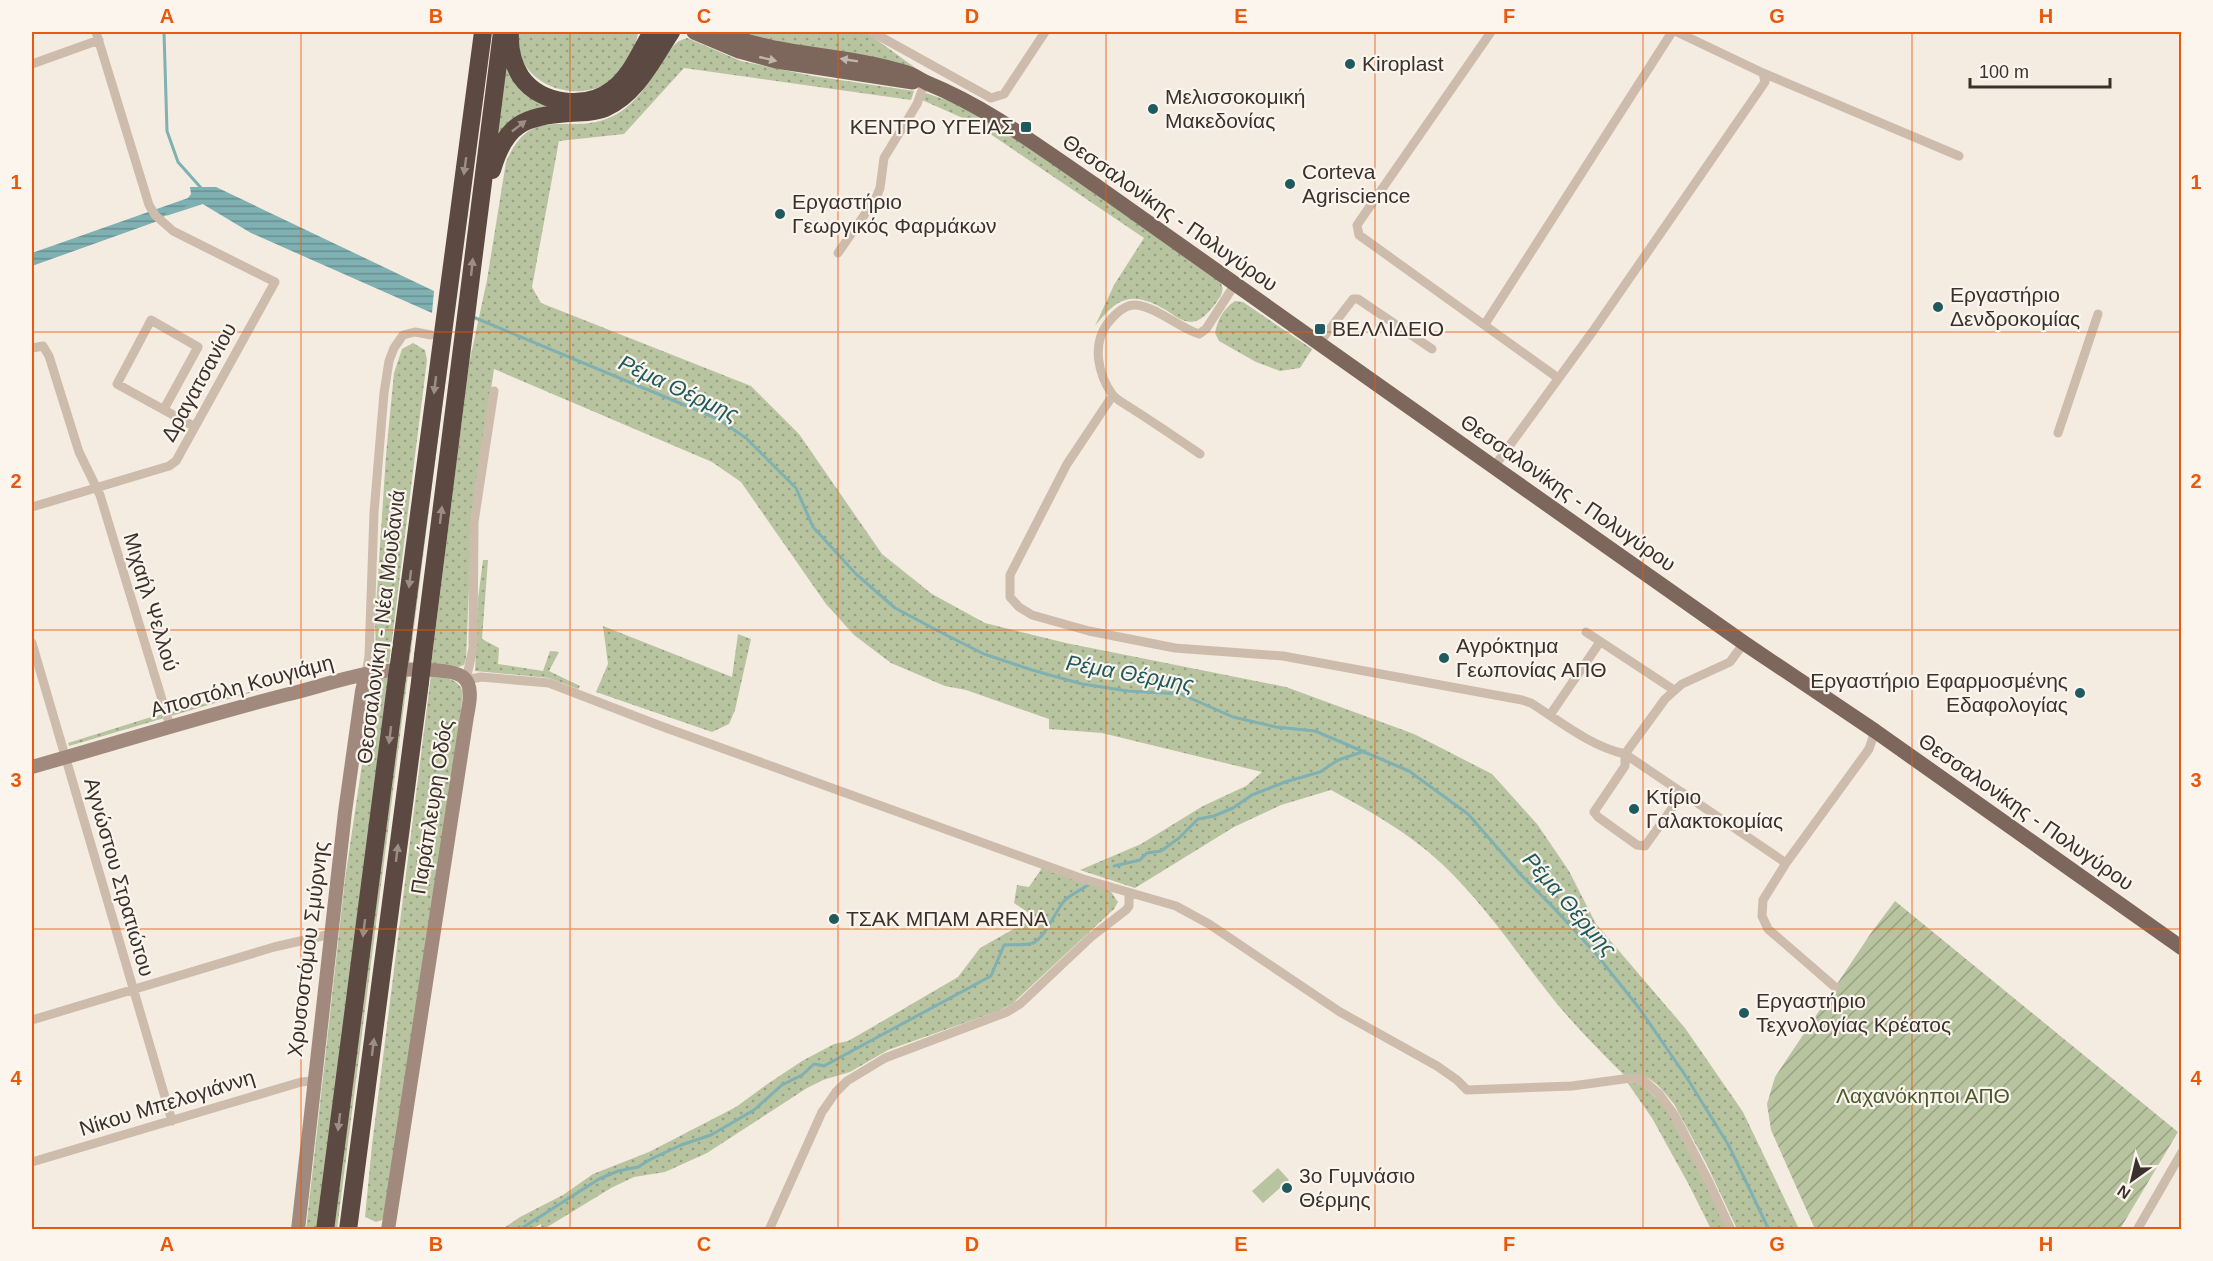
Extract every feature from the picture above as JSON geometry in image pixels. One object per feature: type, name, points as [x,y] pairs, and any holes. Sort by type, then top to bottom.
[{"type":"highway","points":[[478,32],[479,67]]},
{"type":"highway","name":"Θεσσαλονίκη - Νέα Μουδανιά","points":[[325,1230],[400,657],[437,331],[448,285],[483,32]]},
{"type":"highway","name":"Θεσσαλονίκη - Νέα Μουδανιά","points":[[348,1230],[502,32]]},
{"type":"highway","points":[[510,32],[509,47],[521,77],[545,96],[575,103],[588,101],[613,90],[627,74],[648,36]]},
{"type":"highway","points":[[475,236],[497,153],[511,131],[519,123],[534,117],[588,112],[607,107],[637,83],[671,32]]},
{"type":"main road","name":"Θεσσαλονίκης - Πολυγύρου","points":[[694,32],[739,51],[776,61],[900,81],[925,82]]},
{"type":"main road","name":"Θεσσαλονίκης - Πολυγύρου","points":[[720,32],[744,41],[881,66],[910,74],[946,90],[1004,123],[1744,643],[1875,731],[2181,948]]},
{"type":"street","points":[[872,32],[992,98],[1004,94],[1045,32]]},
{"type":"street","points":[[1491,32],[1357,225],[1359,235],[1558,378]]},
{"type":"street","points":[[1485,324],[1675,32],[1763,73],[1959,156]]},
{"type":"street","points":[[32,64],[97,36]]},
{"type":"street","name":"Δραγατσανίου","points":[[32,507],[172,464],[178,458],[275,282],[164,225],[154,216],[97,36]]},
{"type":"street","points":[[1494,467],[1593,332],[1763,85],[1765,78],[1763,73]]},
{"type":"street","points":[[838,253],[876,198],[880,188],[884,158],[917,104],[925,82]]},
{"type":"street","points":[[1200,454],[1113,395],[1098,360],[1099,341],[1105,326],[1119,310],[1135,305],[1152,311],[1190,332],[1199,334],[1206,329],[1235,284]]},
{"type":"street","points":[[1319,343],[1353,299],[1358,299],[1432,349]]},
{"type":"street","points":[[2058,433],[2098,314]]},
{"type":"street","points":[[164,410],[198,346],[151,320],[117,384],[164,410],[195,427]]},
{"type":"street","points":[[366,675],[369,656],[374,513],[384,393],[389,361],[403,335],[437,331]]},
{"type":"street","name":"Μιχαήλ Ψελλού","points":[[32,348],[40,346],[47,351],[79,452],[97,488],[170,726]]},
{"type":"street","name":"Παράπλευρη Οδός","points":[[388,1230],[470,694],[466,680],[473,648],[474,522],[494,391]]},
{"type":"street","points":[[1113,395],[1067,464],[1010,575],[1010,597],[1019,607],[1032,615],[1089,631],[1175,648],[1283,656],[1514,697],[1531,703],[1595,744],[1625,754],[1786,863]]},
{"type":"street","points":[[1586,632],[1674,690]]},
{"type":"street","points":[[1550,715],[1600,642]]},
{"type":"street","name":"Αγνώστου Στρατιώτου","points":[[32,643],[172,1120]]},
{"type":"street","points":[[1683,793],[1651,841],[1645,846],[1637,845],[1598,818],[1594,812],[1625,766],[1625,754],[1674,690],[1730,662],[1744,643]]},
{"type":"street","name":"Αποστόλη Κουγιάμη","points":[[32,767],[170,726],[366,675],[411,669],[456,674],[466,680]]},
{"type":"street","name":"Χρυσοστόμου Σμύρνης","points":[[298,1230],[345,812],[366,675]]},
{"type":"street","points":[[466,680],[481,677],[549,683],[658,725],[1083,879],[1176,906],[1209,924],[1340,1012],[1437,1066],[1467,1090],[1572,1086],[1631,1078],[1643,1080],[1659,1094],[1675,1116],[1731,1230]]},
{"type":"street","points":[[344,680],[362,691]]},
{"type":"street","points":[[1835,987],[1768,929],[1762,916],[1762,900],[1786,863],[1869,749],[1875,731]]},
{"type":"street","points":[[769,1230],[822,1112],[847,1081],[885,1058],[987,1020],[1020,1004],[1091,938],[1126,910],[1129,906],[1129,893]]},
{"type":"street","points":[[32,1020],[274,947],[331,934]]},
{"type":"street","name":"Νίκου Μπελογιάννη","points":[[32,1162],[301,1082],[313,1081]]},
{"type":"street","points":[[2137,1230],[2181,1152]]},
{"type":"green space","points":[[514,32],[638,32],[631,54],[612,80],[598,88],[572,91],[548,85],[528,69],[520,55]]},
{"type":"green space","points":[[732,32],[866,32],[921,72],[782,45]]},
{"type":"green space","points":[[687,38],[741,61],[813,76],[914,91],[911,100],[684,68],[624,134],[559,141],[532,287],[541,303],[751,386],[799,434],[882,554],[932,594],[985,623],[1066,643],[1286,687],[1414,734],[1492,774],[1537,824],[1569,871],[1596,924],[1685,1028],[1743,1112],[1799,1229],[1737,1229],[1707,1165],[1674,1104],[1663,1091],[1647,1078],[1624,1075],[1558,1005],[1473,896],[1429,852],[1389,823],[1331,790],[1281,805],[1234,827],[1135,888],[1080,870],[1141,844],[1203,806],[1246,786],[1262,772],[1102,733],[1049,729],[1049,719],[966,690],[945,686],[891,663],[854,635],[826,604],[741,482],[712,462],[494,369],[472,518],[466,659],[464,665],[458,667],[431,665],[469,364],[487,280],[506,162],[516,143],[527,132],[539,126],[595,122],[622,111],[647,85],[674,45]]},
{"type":"green space","points":[[504,56],[561,104],[508,123],[493,140]]},
{"type":"green space","points":[[926,93],[955,103],[979,115],[1149,229],[1216,277],[1222,286],[1220,297],[1208,312],[1198,320],[1190,322],[1151,302],[1130,299],[1118,303],[1095,326],[1114,285],[1144,238],[974,123],[922,100]]},
{"type":"green space","points":[[1235,301],[1243,302],[1312,349],[1300,368],[1280,371],[1256,362],[1219,341],[1215,333],[1218,323],[1224,311]]},
{"type":"green space","points":[[453,322],[337,1229],[331,1230]]},
{"type":"green space","points":[[413,343],[425,350],[427,360],[389,663],[380,658],[376,651],[375,622],[386,455],[394,373],[402,349]]},
{"type":"green space","points":[[483,560],[488,560],[482,639],[499,648],[498,664],[543,671],[550,651],[559,652],[549,671],[580,686],[578,689],[549,678],[475,671],[478,599]]},
{"type":"green space","points":[[603,626],[732,677],[738,634],[751,639],[735,710],[729,724],[712,732],[596,692],[608,664]]},
{"type":"green space","points":[[389,672],[318,1229],[306,1230],[345,879],[373,690],[377,678]]},
{"type":"green space","points":[[431,675],[455,681],[463,692],[452,792],[387,1218],[376,1222],[365,1217],[372,1145]]},
{"type":"green space","points":[[276,685],[69,746],[68,743],[148,718]]},
{"type":"green space","points":[[1042,868],[1107,886],[1118,902],[1114,909],[1012,1004],[888,1050],[850,1072],[823,1080],[707,1153],[665,1172],[634,1177],[611,1188],[544,1229],[541,1229],[541,1224],[532,1229],[501,1230],[520,1217],[563,1195],[593,1174],[649,1152],[736,1107],[802,1061],[834,1044],[848,1041],[958,977],[980,948],[1035,917],[1014,903],[1017,885],[1029,887]]},
{"type":"green space","name":"Λαχανόκηποι ΑΠΘ","points":[[1895,901],[2178,1132],[2120,1229],[1815,1229],[1771,1130],[1767,1104],[1775,1077],[1871,933]]},
{"type":"green space","points":[[1627,1082],[1641,1084],[1665,1106],[1729,1229],[1711,1229],[1652,1118]]},
{"type":"green space","points":[[1278,1168],[1289,1180],[1263,1203],[1252,1191]]},
{"type":"water","points":[[190,187],[216,187],[434,291],[432,313],[251,233],[201,203],[173,211],[155,222],[32,266],[32,253],[188,198],[191,194]]},
{"type":"waterway","name":"Ρέμα Θέρμης","points":[[164,32],[167,131],[178,162],[202,189]]},
{"type":"waterway","points":[[167,214],[204,202]]},
{"type":"waterway","name":"Ρέμα Θέρμης","points":[[473,317],[718,419],[746,438],[796,488],[813,527],[856,574],[895,608],[984,654],[1082,684],[1128,691],[1181,694],[1233,717],[1276,727],[1315,731],[1409,771],[1468,814],[1521,875],[1597,955],[1639,1008],[1687,1078],[1729,1146],[1769,1230]]},
{"type":"waterway","points":[[1114,866],[1140,860],[1147,853],[1161,851],[1179,838],[1198,819],[1214,816],[1233,808],[1252,795],[1320,772],[1338,760],[1365,751]]},
{"type":"waterway","points":[[519,1230],[599,1179],[618,1171],[638,1167],[681,1145],[711,1135],[754,1110],[782,1085],[802,1075],[814,1064],[824,1066],[991,976],[1004,945],[1033,943],[1046,930],[1064,901],[1088,885]]},
{"type":"place","name":"Kiroplast","points":[[1350,64]]},
{"type":"place","name":"Μελισσοκομική Μακεδονίας","points":[[1153,109]]},
{"type":"place","name":"ΚΕΝΤΡΟ ΥΓΕΙΑΣ","points":[[1026,127]]},
{"type":"place","name":"Corteva Agriscience","points":[[1290,184]]},
{"type":"place","name":"Εργαστήριο Γεωργικός Φαρμάκων","points":[[780,214]]},
{"type":"place","name":"Εργαστήριο Δενδροκομίας","points":[[1938,307]]},
{"type":"place","name":"ΒΕΛΛΙΔΕΙΟ","points":[[1320,329]]},
{"type":"place","name":"Αγρόκτημα Γεωπονίας ΑΠΘ","points":[[1444,658]]},
{"type":"place","name":"Εργαστήριο Εφαρμοσμένης Εδαφολογίας","points":[[2080,693]]},
{"type":"place","name":"Κτίριο Γαλακτοκομίας","points":[[1634,809]]},
{"type":"place","name":"ΤΣΑΚ ΜΠΑΜ ARENA","points":[[834,919]]},
{"type":"place","name":"Εργαστήριο Τεχνολογίας Κρέατος","points":[[1744,1013]]},
{"type":"place","name":"3ο Γυμνάσιο Θέρμης","points":[[1287,1188]]}]
